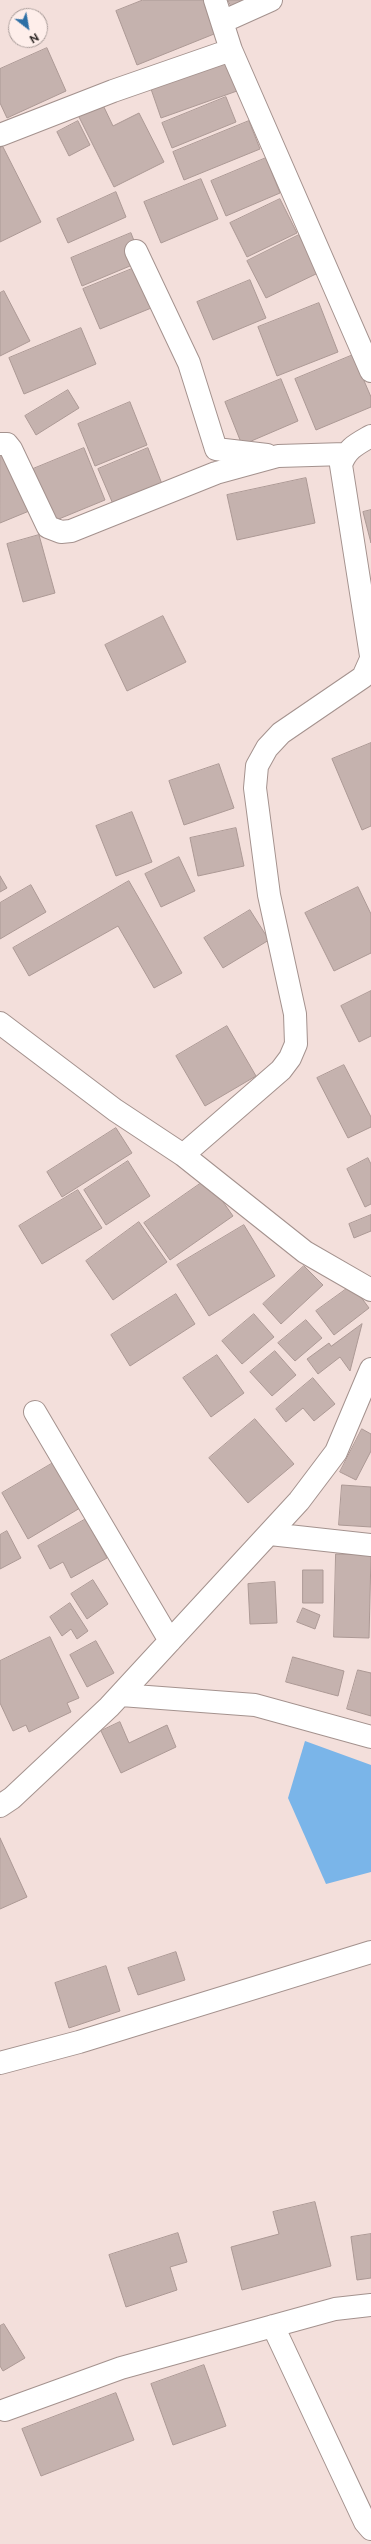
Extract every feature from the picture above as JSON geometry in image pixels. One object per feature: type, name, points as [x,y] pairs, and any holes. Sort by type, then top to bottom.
[{"type":"street","points":[[215,0],[231,50],[371,371]]},
{"type":"street","points":[[222,22],[271,0]]},
{"type":"street","points":[[0,135],[113,91],[231,50]]},
{"type":"street","points":[[136,251],[189,363],[216,449],[278,456],[345,454]]},
{"type":"street","points":[[183,1155],[281,1070],[290,1058],[296,1044],[295,1014],[269,895],[255,788],[257,766],[267,748],[281,733],[363,677],[371,658],[341,465],[345,454],[352,447],[371,436]]},
{"type":"street","points":[[0,444],[7,444],[12,449],[48,527],[61,532],[71,531],[216,473],[278,456]]},
{"type":"street","points":[[0,1024],[115,1110],[183,1155],[305,1252],[371,1290]]},
{"type":"street","points":[[0,1806],[12,1798],[121,1695],[299,1501],[336,1452],[371,1369]]},
{"type":"street","points":[[36,1412],[170,1642]]},
{"type":"street","points":[[270,1534],[371,1546]]},
{"type":"street","points":[[121,1695],[255,1705],[371,1737]]},
{"type":"street","points":[[0,2062],[79,2042],[371,1952]]},
{"type":"street","points":[[2,2408],[121,2368],[335,2309],[371,2305]]},
{"type":"street","points":[[273,2326],[365,2522],[371,2529]]},
{"type":"water","points":[[305,1741],[371,1765],[371,1872],[326,1884],[288,1798]]},
{"type":"building","points":[[143,0],[206,0],[219,32],[137,65],[116,11]]},
{"type":"building","points":[[228,0],[254,0],[234,11]]},
{"type":"building","points":[[47,48],[66,91],[7,118],[0,103],[0,69]]},
{"type":"building","points":[[227,62],[237,91],[161,118],[151,89]]},
{"type":"building","points":[[226,97],[236,122],[172,148],[162,123]]},
{"type":"building","points":[[102,103],[113,126],[139,113],[164,162],[114,187],[78,115]]},
{"type":"building","points":[[78,121],[90,145],[69,156],[57,132]]},
{"type":"building","points":[[249,121],[260,149],[184,180],[173,152]]},
{"type":"building","points":[[3,147],[41,222],[0,242],[0,148]]},
{"type":"building","points":[[266,158],[280,193],[226,216],[211,181]]},
{"type":"building","points":[[201,179],[218,219],[161,243],[144,202]]},
{"type":"building","points":[[116,192],[126,217],[68,243],[57,219]]},
{"type":"building","points":[[280,199],[297,233],[247,257],[230,223]]},
{"type":"building","points":[[131,233],[142,261],[82,286],[71,258]]},
{"type":"building","points":[[299,235],[318,273],[266,298],[247,261]]},
{"type":"building","points":[[144,264],[161,304],[100,329],[83,289]]},
{"type":"building","points":[[250,280],[266,318],[213,340],[197,302]]},
{"type":"building","points":[[4,291],[30,341],[0,356],[0,293]]},
{"type":"building","points":[[319,303],[338,352],[277,376],[258,327]]},
{"type":"building","points":[[81,328],[96,364],[24,394],[9,358]]},
{"type":"building","points":[[353,355],[371,397],[371,407],[316,430],[295,379]]},
{"type":"building","points":[[281,379],[298,421],[242,445],[225,402]]},
{"type":"building","points":[[68,390],[79,408],[36,435],[25,416]]},
{"type":"building","points":[[130,402],[147,445],[95,466],[78,424]]},
{"type":"building","points":[[84,448],[105,500],[54,521],[33,469]]},
{"type":"building","points":[[148,448],[162,484],[113,504],[98,469]]},
{"type":"building","points":[[0,451],[34,509],[0,523]]},
{"type":"building","points":[[306,478],[315,523],[237,540],[227,495]]},
{"type":"building","points":[[371,510],[371,543],[363,512]]},
{"type":"building","points":[[39,535],[55,593],[23,602],[7,544]]},
{"type":"building","points":[[163,616],[186,662],[127,691],[105,645]]},
{"type":"building","points":[[371,743],[371,826],[362,830],[332,759]]},
{"type":"building","points":[[219,764],[234,808],[184,825],[169,781]]},
{"type":"building","points":[[132,812],[152,862],[116,876],[96,826]]},
{"type":"building","points":[[236,828],[244,866],[198,876],[190,838]]},
{"type":"building","points":[[179,857],[195,891],[161,907],[145,874]]},
{"type":"building","points":[[0,876],[7,888],[0,892]]},
{"type":"building","points":[[129,881],[182,973],[154,988],[118,926],[29,976],[13,948]]},
{"type":"building","points":[[31,885],[46,912],[0,939],[0,903]]},
{"type":"building","points":[[358,887],[371,914],[371,953],[334,971],[305,913]]},
{"type":"building","points":[[250,910],[269,940],[223,968],[204,938]]},
{"type":"building","points":[[371,991],[371,1036],[359,1042],[341,1006]]},
{"type":"building","points":[[227,1026],[256,1076],[205,1106],[176,1056]]},
{"type":"building","points":[[344,1065],[371,1117],[371,1127],[348,1138],[317,1078]]},
{"type":"building","points":[[116,1128],[132,1153],[62,1197],[47,1172]]},
{"type":"building","points":[[368,1158],[371,1164],[371,1204],[365,1207],[347,1169]]},
{"type":"building","points":[[128,1161],[150,1196],[106,1225],[84,1190]]},
{"type":"building","points":[[207,1179],[233,1216],[170,1260],[144,1223]]},
{"type":"building","points":[[78,1190],[102,1228],[42,1264],[19,1226]]},
{"type":"building","points":[[371,1215],[371,1231],[354,1238],[349,1224]]},
{"type":"building","points":[[139,1222],[167,1262],[113,1300],[86,1261]]},
{"type":"building","points":[[244,1225],[275,1276],[209,1316],[177,1265]]},
{"type":"building","points":[[304,1266],[323,1285],[281,1324],[263,1304]]},
{"type":"building","points":[[352,1285],[369,1308],[334,1335],[316,1311]]},
{"type":"building","points":[[176,1294],[195,1324],[130,1366],[111,1335]]},
{"type":"building","points":[[254,1314],[274,1337],[242,1364],[222,1341]]},
{"type":"building","points":[[306,1320],[322,1338],[295,1361],[278,1343]]},
{"type":"building","points":[[362,1324],[350,1371],[340,1357],[318,1374],[307,1359],[329,1343],[331,1346]]},
{"type":"building","points":[[275,1351],[296,1375],[272,1396],[250,1372]]},
{"type":"building","points":[[217,1355],[244,1393],[211,1417],[183,1378]]},
{"type":"building","points":[[313,1378],[335,1404],[314,1421],[303,1408],[286,1422],[276,1409]]},
{"type":"building","points":[[255,1419],[294,1464],[248,1503],[209,1458]]},
{"type":"building","points":[[362,1429],[371,1434],[371,1451],[356,1480],[340,1472]]},
{"type":"building","points":[[53,1463],[80,1508],[28,1539],[2,1493]]},
{"type":"building","points":[[342,1485],[371,1487],[371,1527],[339,1525]]},
{"type":"building","points":[[86,1519],[107,1558],[71,1578],[63,1562],[50,1569],[38,1546]]},
{"type":"building","points":[[7,1531],[21,1558],[0,1569],[0,1535]]},
{"type":"building","points":[[336,1554],[371,1555],[369,1638],[334,1637]]},
{"type":"building","points":[[303,1570],[323,1570],[323,1603],[303,1603]]},
{"type":"building","points":[[93,1580],[108,1604],[87,1619],[71,1594]]},
{"type":"building","points":[[275,1582],[277,1623],[250,1624],[248,1584]]},
{"type":"building","points":[[70,1603],[88,1631],[77,1639],[71,1629],[62,1636],[50,1617]]},
{"type":"building","points":[[303,1608],[320,1615],[315,1629],[297,1622]]},
{"type":"building","points":[[50,1637],[79,1698],[67,1703],[71,1712],[29,1732],[26,1725],[13,1731],[0,1703],[0,1661]]},
{"type":"building","points":[[96,1641],[114,1673],[87,1687],[70,1655]]},
{"type":"building","points":[[293,1657],[344,1671],[338,1696],[286,1682]]},
{"type":"building","points":[[358,1670],[371,1673],[371,1716],[347,1709]]},
{"type":"building","points":[[120,1722],[129,1743],[167,1725],[176,1747],[121,1773],[101,1731]]},
{"type":"building","points":[[0,1838],[27,1897],[0,1909]]},
{"type":"building","points":[[176,1952],[185,1980],[138,1995],[128,1968]]},
{"type":"building","points":[[106,1966],[120,2011],[69,2028],[55,1983]]},
{"type":"building","points":[[315,2202],[331,2266],[242,2290],[231,2247],[279,2234],[273,2212]]},
{"type":"building","points":[[178,2233],[187,2262],[170,2267],[177,2290],[126,2307],[109,2255]]},
{"type":"building","points":[[371,2234],[371,2278],[357,2280],[351,2237]]},
{"type":"building","points":[[4,2324],[25,2358],[3,2371],[0,2366],[0,2326]]},
{"type":"building","points":[[204,2365],[226,2426],[173,2445],[151,2384]]},
{"type":"building","points":[[116,2393],[134,2440],[41,2476],[22,2429]]}]
